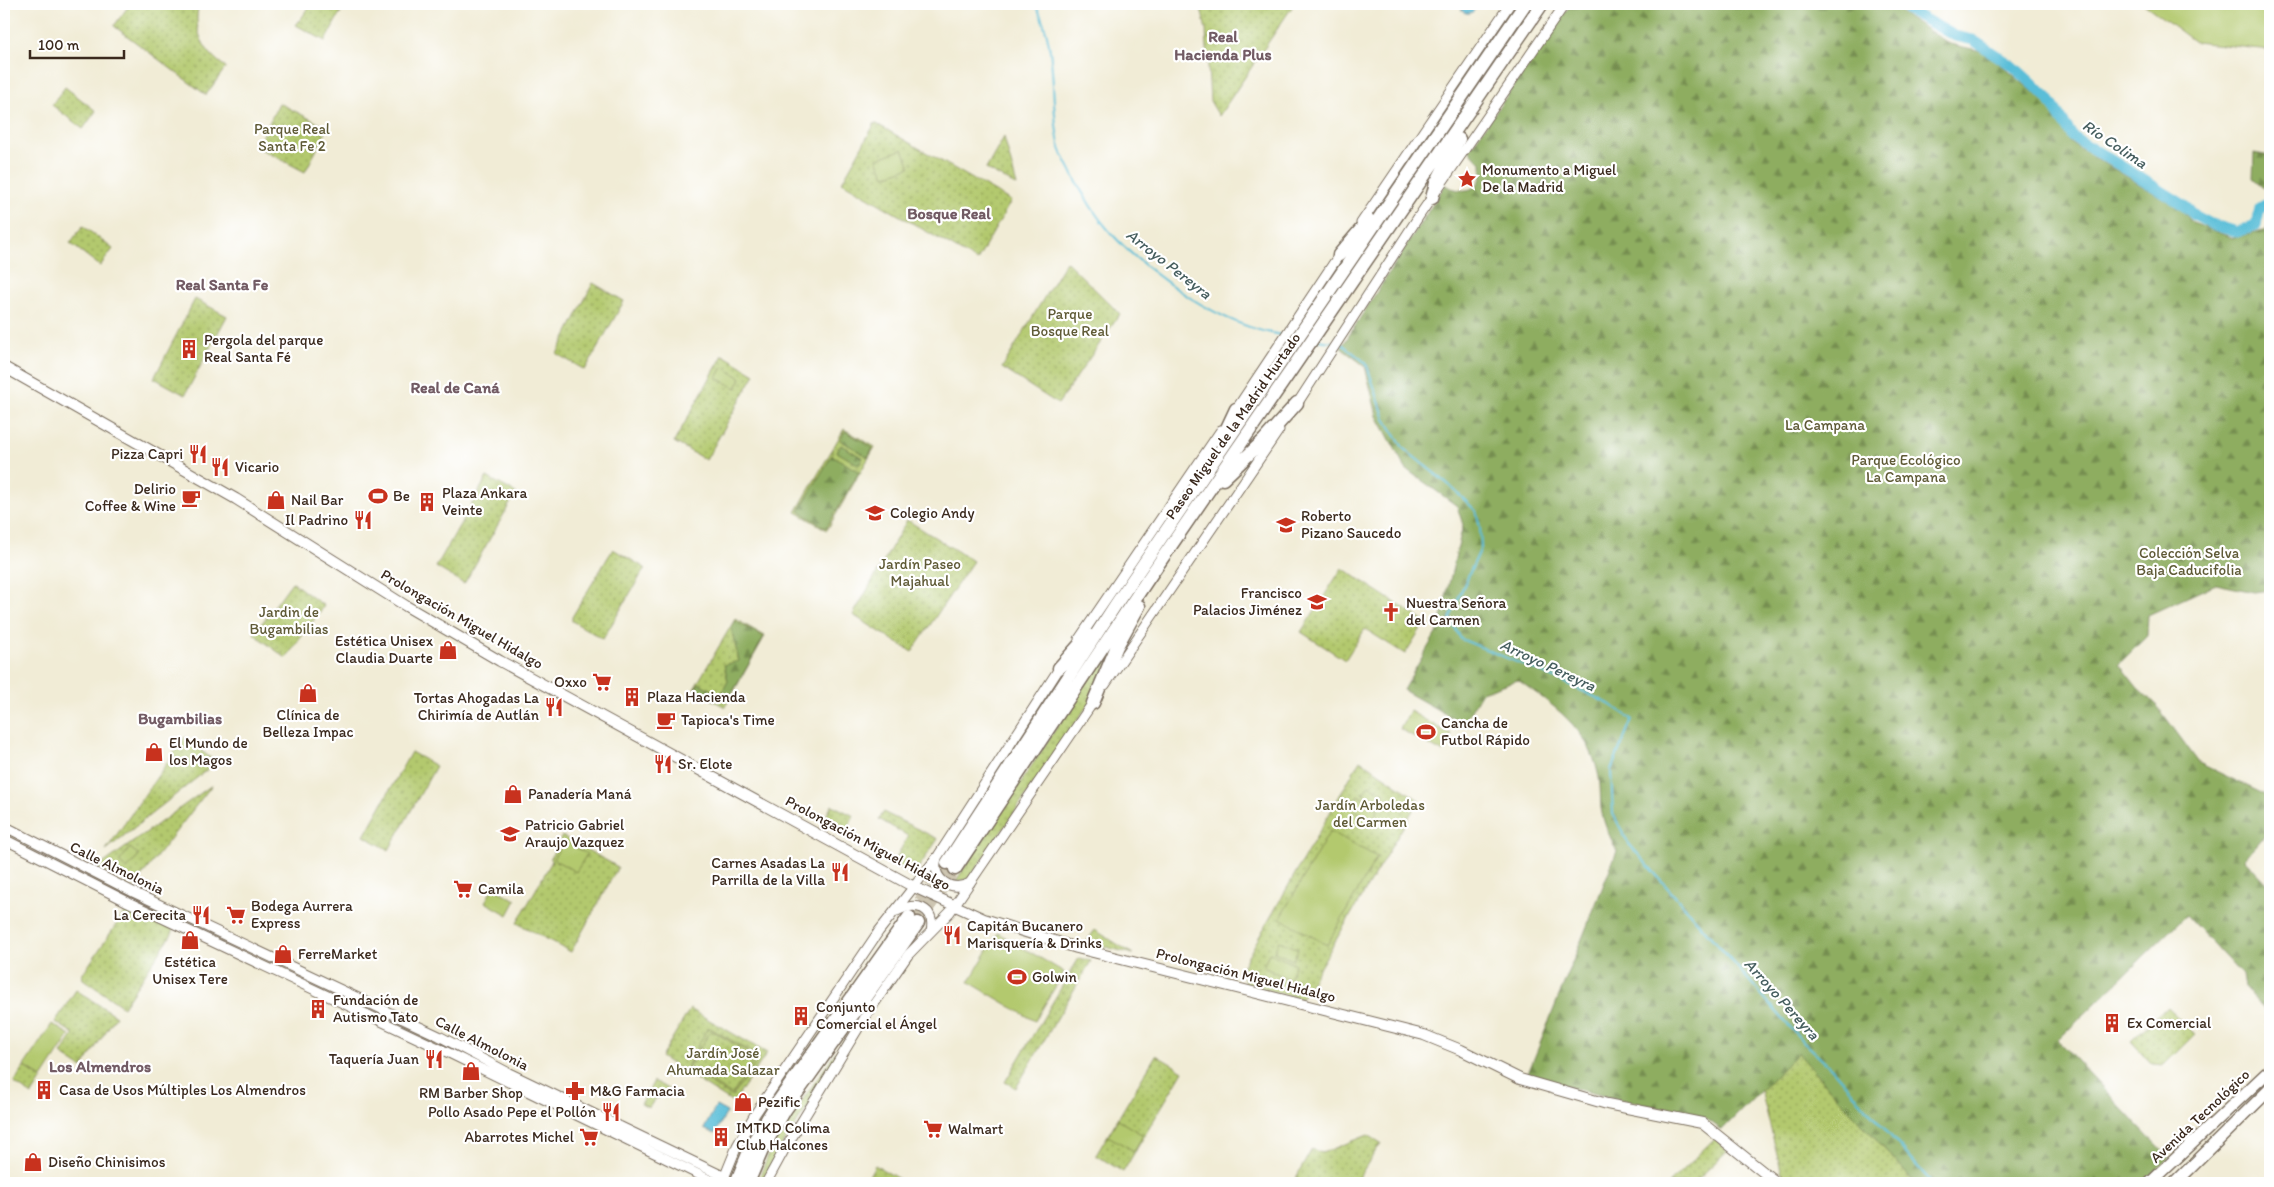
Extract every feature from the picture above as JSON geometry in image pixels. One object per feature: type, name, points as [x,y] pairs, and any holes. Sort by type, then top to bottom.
[{"type":"highway","points":[[1505,32],[1519,4]]},
{"type":"highway","name":"Paseo Miguel de la Madrid Hurtado","points":[[947,863],[1116,604],[1201,482],[1525,4]]},
{"type":"highway","name":"Paseo Miguel de la Madrid Hurtado","points":[[947,863],[1148,579],[1470,112],[1542,4]]},
{"type":"highway","points":[[1432,198],[1436,183],[1460,138],[1470,112]]},
{"type":"highway","points":[[1339,255],[1411,170]]},
{"type":"highway","points":[[1202,500],[1264,440],[1297,404]]},
{"type":"highway","points":[[1201,482],[1236,410]]},
{"type":"highway","points":[[1093,703],[1117,646],[1144,597],[1148,579]]},
{"type":"highway","points":[[1060,668],[1116,604]]},
{"type":"highway","points":[[728,1182],[775,1106],[913,920],[785,1110],[763,1148],[748,1183]]},
{"type":"main road","name":"Prolongación Miguel Hidalgo","points":[[4,367],[236,499],[406,606],[500,661],[914,887],[954,906],[984,919],[1086,950],[1424,1035],[1461,1050],[1520,1080],[1607,1104],[1702,1123],[1777,1183]]},
{"type":"main road","name":"Avenida Tecnológico","points":[[2150,1183],[2270,1070]]},
{"type":"main road","name":"Avenida Tecnológico","points":[[2175,1183],[2270,1089]]},
{"type":"street","points":[[728,1182],[738,1146],[755,1114],[879,931],[914,887],[947,863],[1060,668],[1510,4]]},
{"type":"street","points":[[766,1183],[867,1014],[908,955],[954,906],[971,882],[1297,404],[1432,198],[1565,4]]},
{"type":"street","name":"Calle Almolonia","points":[[4,826],[135,894],[439,1036],[728,1182]]},
{"type":"street","name":"Calle Almolonia","points":[[4,840],[128,902],[450,1054],[716,1183]]},
{"type":"street","points":[[947,863],[935,865],[936,872],[941,880],[948,885],[958,887],[971,882]]},
{"type":"street","points":[[895,912],[904,907],[915,905],[924,909],[930,915],[933,924],[931,931]]},
{"type":"street","points":[[771,1183],[773,1170]]},
{"type":"street","points":[[2162,1171],[2175,1183]]},
{"type":"green space","points":[[130,4],[199,4],[197,23],[202,40],[212,55],[226,67],[206,95],[114,26]]},
{"type":"green space","points":[[312,4],[345,4],[325,41],[296,25]]},
{"type":"green space","points":[[1200,4],[1294,4],[1219,116],[1210,101],[1206,30]]},
{"type":"green space","name":"La Campana","points":[[1571,4],[1895,4],[1903,14],[1950,44],[1986,52],[2050,106],[2071,143],[2181,209],[2193,223],[2233,238],[2263,230],[2270,226],[2270,590],[2254,592],[2216,584],[2148,615],[2147,636],[2119,664],[2137,687],[2158,707],[2199,763],[2270,797],[2270,830],[2244,859],[2270,886],[2270,1015],[2244,988],[2242,975],[2186,915],[2058,1040],[2169,1158],[2142,1183],[1915,1183],[1798,1053],[1722,1130],[1704,1117],[1608,1097],[1527,1076],[1617,851],[1602,814],[1598,773],[1586,743],[1568,719],[1518,680],[1482,692],[1463,724],[1403,690],[1438,630],[1463,525],[1457,506],[1406,469],[1377,416],[1365,366],[1341,348],[1445,185],[1466,190],[1477,185],[1482,172],[1481,163],[1469,150]]},
{"type":"green space","points":[[2144,4],[2270,4],[2270,50],[2195,42]]},
{"type":"green space","points":[[65,87],[96,111],[83,129],[52,105]]},
{"type":"green space","name":"Parque Real Santa Fe 2","points":[[279,103],[328,128],[305,172],[257,147]]},
{"type":"green space","points":[[875,123],[1011,201],[977,261],[842,182]]},
{"type":"green space","points":[[1004,137],[1017,186],[986,169]]},
{"type":"green space","points":[[903,149],[910,167],[885,176],[877,159]]},
{"type":"green space","points":[[2254,153],[2270,156],[2270,193],[2253,178]]},
{"type":"green space","points":[[83,226],[113,249],[100,266],[70,243]]},
{"type":"green space","name":"Parque Bosque Real","points":[[1066,261],[1120,314],[1058,404],[1002,368]]},
{"type":"green space","points":[[593,283],[624,301],[585,370],[557,354]]},
{"type":"green space","points":[[195,299],[227,316],[185,395],[154,378]]},
{"type":"green space","points":[[723,355],[755,374],[706,460],[674,442]]},
{"type":"green space","points":[[723,367],[741,378],[736,388],[717,378]]},
{"type":"green space","points":[[844,429],[875,447],[827,530],[796,512]]},
{"type":"green space","points":[[845,431],[873,448],[868,457],[840,440]]},
{"type":"green space","points":[[841,445],[863,458],[859,465],[837,452]]},
{"type":"green space","points":[[832,455],[859,472],[826,528],[799,511]]},
{"type":"green space","points":[[487,477],[516,493],[464,584],[436,567]]},
{"type":"green space","name":"Jardín Paseo Majahual","points":[[907,520],[973,561],[912,652],[853,615]]},
{"type":"green space","points":[[613,549],[645,568],[603,639],[572,621],[572,617]]},
{"type":"green space","points":[[1342,568],[1425,622],[1405,654],[1365,629],[1345,660],[1301,632]]},
{"type":"green space","name":"Jardin de Bugambilias","points":[[292,582],[324,606],[286,658],[254,634]]},
{"type":"green space","points":[[735,619],[765,636],[725,707],[694,689]]},
{"type":"green space","points":[[1128,619],[1092,699],[969,879],[955,882]]},
{"type":"green space","points":[[735,621],[764,637],[730,697],[722,692],[728,681],[724,665],[739,661],[731,628]]},
{"type":"green space","points":[[699,683],[717,693],[713,700],[695,689]]},
{"type":"green space","name":"Cancha de Futbol Rápido","points":[[1410,711],[1451,735],[1442,752],[1400,729]]},
{"type":"green space","points":[[185,737],[214,761],[208,769],[106,850]]},
{"type":"green space","points":[[411,752],[436,766],[389,850],[364,836]]},
{"type":"green space","name":"Jardín Arboledas del Carmen","points":[[1360,760],[1419,800],[1301,999],[1245,984],[1242,967]]},
{"type":"green space","points":[[212,785],[134,886],[97,868]]},
{"type":"green space","points":[[1369,785],[1385,794],[1379,804],[1363,794]]},
{"type":"green space","points":[[1358,795],[1379,808],[1372,821],[1350,807]]},
{"type":"green space","points":[[832,805],[854,816],[847,830],[825,818]]},
{"type":"green space","points":[[883,812],[938,839],[914,874],[893,864],[908,836],[879,819]]},
{"type":"green space","points":[[1330,831],[1377,857],[1327,945],[1280,918]]},
{"type":"green space","points":[[562,836],[618,867],[571,952],[517,923],[552,861],[550,859]]},
{"type":"green space","points":[[564,841],[587,854],[576,872],[553,859]]},
{"type":"green space","points":[[130,848],[139,855],[127,869],[119,862]]},
{"type":"green space","points":[[493,888],[516,900],[508,915],[485,902]]},
{"type":"green space","points":[[130,909],[173,929],[173,932],[123,1007],[83,979],[82,975],[126,910]]},
{"type":"green space","points":[[1095,930],[1133,954],[1086,942]]},
{"type":"green space","name":"Golwin","points":[[998,933],[1064,972],[1035,1021],[969,982]]},
{"type":"green space","points":[[1279,941],[1298,949],[1293,960],[1274,952]]},
{"type":"green space","points":[[1269,953],[1295,964],[1289,979],[1263,967]]},
{"type":"green space","points":[[1079,958],[1091,961],[1016,1088],[1005,1082]]},
{"type":"green space","points":[[76,990],[116,1016],[82,1068],[61,1054],[74,1034],[55,1022]]},
{"type":"green space","points":[[2167,1007],[2195,1034],[2164,1065],[2152,1064],[2131,1041]]},
{"type":"green space","name":"Jardín José Ahumada Salazar","points":[[690,1009],[767,1053],[733,1103],[661,1057]]},
{"type":"green space","points":[[52,1024],[70,1035],[42,1078],[24,1066]]},
{"type":"green space","points":[[710,1028],[758,1056],[758,1060],[732,1097],[686,1068],[707,1029]],"holes":[[[711,1030],[756,1057],[732,1095],[688,1067]]]},
{"type":"green space","points":[[848,1035],[817,1093],[780,1148],[764,1183],[757,1183],[771,1148],[786,1123]]},
{"type":"green space","points":[[1798,1052],[1915,1183],[1790,1183],[1783,1178],[1761,1090]]},
{"type":"green space","points":[[1156,1055],[1183,1071],[1123,1172],[1096,1155]]},
{"type":"green space","points":[[24,1067],[42,1079],[32,1095],[14,1083]]},
{"type":"green space","points":[[654,1081],[671,1091],[654,1100],[649,1108],[641,1104]]},
{"type":"green space","points":[[1118,1120],[1143,1135],[1134,1151],[1108,1136]]},
{"type":"green space","points":[[1368,1135],[1381,1143],[1355,1183],[1293,1183],[1312,1149],[1322,1153]]},
{"type":"green space","points":[[1715,1138],[1727,1151],[1694,1183],[1669,1183]]},
{"type":"green space","points":[[875,1165],[904,1182],[865,1183]]},
{"type":"water","points":[[1460,4],[1476,4],[1476,7],[1470,13],[1467,13],[1462,11]]},
{"type":"water","points":[[716,1106],[727,1112],[715,1134],[704,1129]]},
{"type":"waterway","name":"Arroyo Pereyra","points":[[1035,4],[1048,38],[1060,148],[1081,190],[1099,219],[1126,249],[1145,266],[1189,297],[1236,322],[1282,335]]},
{"type":"waterway","name":"Río Colima","points":[[1903,4],[1908,10],[1955,36],[1973,40],[2013,66],[2048,98],[2073,137],[2182,204],[2196,216],[2211,224],[2237,232],[2256,225],[2260,208],[2270,202]]},
{"type":"waterway","name":"Arroyo Pereyra","points":[[1317,340],[1332,342]]},
{"type":"waterway","name":"Arroyo Pereyra","points":[[1339,343],[1366,363],[1385,419],[1404,449],[1448,484],[1476,511],[1480,527],[1481,548],[1450,619],[1461,639],[1560,680],[1609,704],[1632,719],[1611,770],[1613,814],[1629,844],[1804,1043],[1831,1068],[1932,1183]]},
{"type":"tunnel","points":[[909,916],[947,863]]},
{"type":"tunnel","points":[[918,923],[955,869]]},
{"type":"place","name":"Monumento a Miguel De la Madrid","points":[[1467,179]]},
{"type":"place","name":"Pergola del parque Real Santa Fé","points":[[189,349]]},
{"type":"place","name":"Pizza Capri","points":[[198,454]]},
{"type":"place","name":"Vicario","points":[[220,467]]},
{"type":"place","name":"Be","points":[[378,496]]},
{"type":"place","name":"Delirio Coffee & Wine","points":[[191,498]]},
{"type":"place","name":"Nail Bar","points":[[276,500]]},
{"type":"place","name":"Plaza Ankara Veinte","points":[[427,502]]},
{"type":"place","name":"Colegio Andy","points":[[875,513]]},
{"type":"place","name":"Il Padrino","points":[[363,520]]},
{"type":"place","name":"Roberto Pizano Saucedo","points":[[1286,525]]},
{"type":"place","name":"Francisco Palacios Jiménez","points":[[1317,602]]},
{"type":"place","name":"Nuestra Señora del Carmen","points":[[1391,612]]},
{"type":"place","name":"Estética Unisex Claudia Duarte","points":[[448,650]]},
{"type":"place","name":"Oxxo","points":[[602,682]]},
{"type":"place","name":"Clínica de Belleza Impac","points":[[308,693]]},
{"type":"place","name":"Plaza Hacienda","points":[[632,697]]},
{"type":"place","name":"Tortas Ahogadas La Chirimía de Autlán","points":[[554,707]]},
{"type":"place","name":"Tapioca's Time","points":[[666,720]]},
{"type":"place","name":"Cancha de Futbol Rápido","points":[[1426,732]]},
{"type":"place","name":"El Mundo de los Magos","points":[[154,752]]},
{"type":"place","name":"Sr. Elote","points":[[663,764]]},
{"type":"place","name":"Panadería Maná","points":[[513,794]]},
{"type":"place","name":"Patricio Gabriel Araujo Vazquez","points":[[510,834]]},
{"type":"place","name":"Carnes Asadas La Parrilla de la Villa","points":[[840,872]]},
{"type":"place","name":"Camila","points":[[463,889]]},
{"type":"place","name":"La Cerecita","points":[[201,915]]},
{"type":"place","name":"Bodega Aurrera Express","points":[[236,915]]},
{"type":"place","name":"Capitán Bucanero Marisquería & Drinks","points":[[952,935]]},
{"type":"place","name":"Estética Unisex Tere","points":[[190,940]]},
{"type":"place","name":"FerreMarket","points":[[283,954]]},
{"type":"place","name":"Golwin","points":[[1017,977]]},
{"type":"place","name":"Fundación de Autismo Tato","points":[[318,1009]]},
{"type":"place","name":"Conjunto Comercial el Ángel","points":[[801,1016]]},
{"type":"place","name":"Ex Comercial","points":[[2112,1023]]},
{"type":"place","name":"Taquería Juan","points":[[434,1059]]},
{"type":"place","name":"RM Barber Shop","points":[[471,1071]]},
{"type":"place","name":"Casa de Usos Múltiples Los Almendros","points":[[44,1090]]},
{"type":"place","name":"M&G Farmacia","points":[[575,1091]]},
{"type":"place","name":"Pezific","points":[[743,1102]]},
{"type":"place","name":"Pollo Asado Pepe el Pollón","points":[[611,1112]]},
{"type":"place","name":"Walmart","points":[[933,1129]]},
{"type":"place","name":"Abarrotes Michel","points":[[589,1137]]},
{"type":"place","name":"IMTKD Colima Club Halcones","points":[[721,1137]]},
{"type":"place","name":"Diseño Chinisimos","points":[[33,1162]]},
{"type":"district","name":"Real Hacienda Plus","points":[[1223,45]]},
{"type":"district","name":"Bosque Real","points":[[949,213]]},
{"type":"district","name":"Real Santa Fe","points":[[222,284]]},
{"type":"district","name":"Real de Caná","points":[[455,387]]},
{"type":"district","name":"Bugambilias","points":[[180,718]]},
{"type":"district","name":"Los Almendros","points":[[100,1066]]},
{"type":"park label","name":"Parque Ecológico La Campana","points":[[1906,468]]},
{"type":"park label","name":"Colección Selva Baja Caducifolia","points":[[2189,562]]}]
